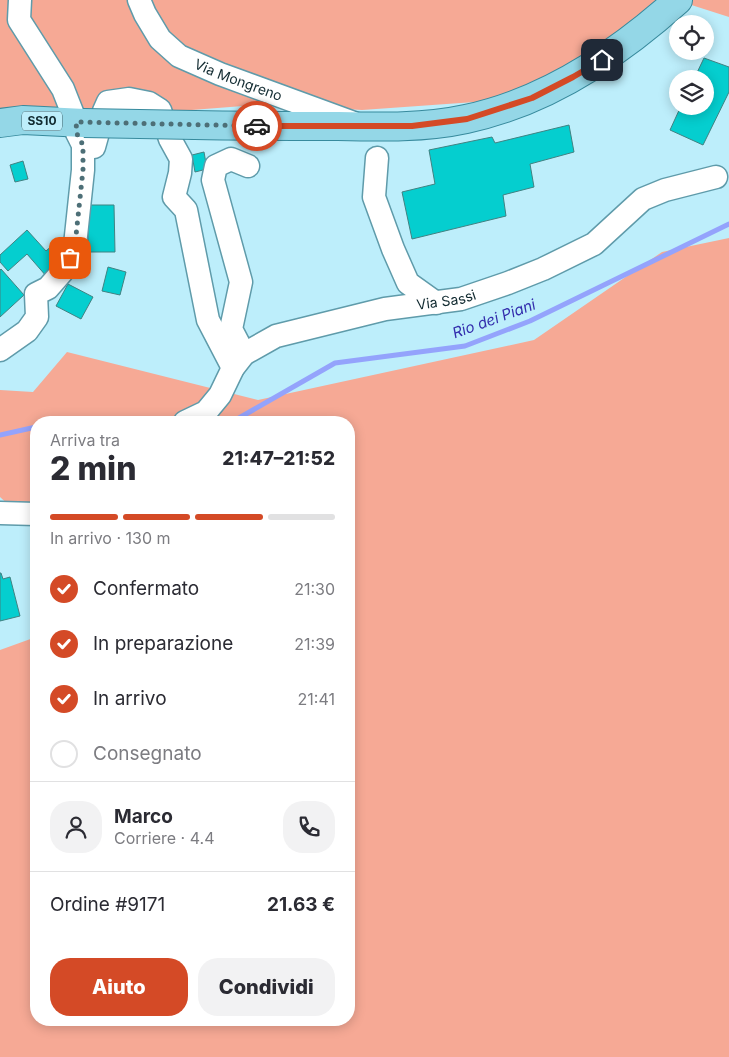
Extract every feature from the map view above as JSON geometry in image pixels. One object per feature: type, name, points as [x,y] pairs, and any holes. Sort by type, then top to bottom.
[{"type":"main road","name":"Via Mongreno","points":[[0,123],[23,120],[81,130],[195,125],[412,126],[467,119],[532,98],[573,77],[616,52],[678,0]]},
{"type":"street","points":[[20,0],[19,20],[63,89],[81,130],[94,147],[108,102],[129,99],[150,103],[160,110],[170,139],[181,159],[180,173],[174,196],[186,210],[208,320],[238,361]]},
{"type":"street","name":"Via Mongreno","points":[[139,0],[145,14],[160,38],[179,56],[220,74],[363,126]]},
{"type":"street","points":[[0,350],[27,331],[37,317],[36,294],[48,288],[62,272],[75,245],[83,170],[81,130]]},
{"type":"street","points":[[198,416],[206,412],[220,395],[238,361],[231,329],[241,282],[213,180],[216,166],[231,158],[248,166]]},
{"type":"street","points":[[377,158],[374,197],[393,249],[408,283],[436,303]]},
{"type":"street","name":"Via Sassi","points":[[238,361],[276,336],[385,309],[461,299],[551,265],[594,244],[643,199],[665,190],[716,177]]},
{"type":"street","points":[[0,513],[30,514]]},
{"type":"shaded area","points":[[0,0],[729,0],[729,17],[682,2],[503,100],[362,110],[269,104],[127,115],[0,129]]},
{"type":"shaded area","points":[[729,238],[729,1057],[0,1057],[0,650],[30,639],[30,1026],[355,1026],[355,416],[30,416],[30,524],[0,497],[0,390],[33,392],[67,352],[258,400],[534,340],[662,252]]},
{"type":"building","points":[[703,60],[710,60],[729,67],[729,92],[703,145],[670,130],[677,115],[714,115],[714,70],[698,70]]},
{"type":"building","points":[[569,125],[574,152],[530,164],[534,187],[503,195],[506,216],[412,239],[402,192],[435,184],[429,150],[492,137],[495,143]]},
{"type":"building","points":[[204,152],[207,169],[195,172],[192,155]]},
{"type":"building","points":[[23,161],[28,179],[15,182],[10,165]]},
{"type":"building","points":[[88,205],[114,205],[115,252],[88,252]]},
{"type":"building","points":[[27,230],[46,251],[54,244],[67,258],[47,277],[27,254],[8,271],[0,262],[0,255]]},
{"type":"building","points":[[108,267],[126,272],[120,295],[102,291]]},
{"type":"building","points":[[0,270],[24,295],[0,317]]},
{"type":"building","points":[[68,284],[93,297],[81,319],[56,306]]},
{"type":"building","points":[[0,573],[3,579],[10,577],[20,616],[0,621]]},
{"type":"waterway","name":"Rio dei Piani","points":[[242,416],[335,363],[465,346],[530,321],[729,224]]},
{"type":"waterway","name":"Rio dei Piani","points":[[0,435],[30,428]]},
{"type":"way so far","points":[[70,258],[75,245],[83,170],[83,145],[77,134],[76,122],[257,126]]},
{"type":"route","points":[[257,126],[412,126],[467,119],[532,98],[602,60]]}]
